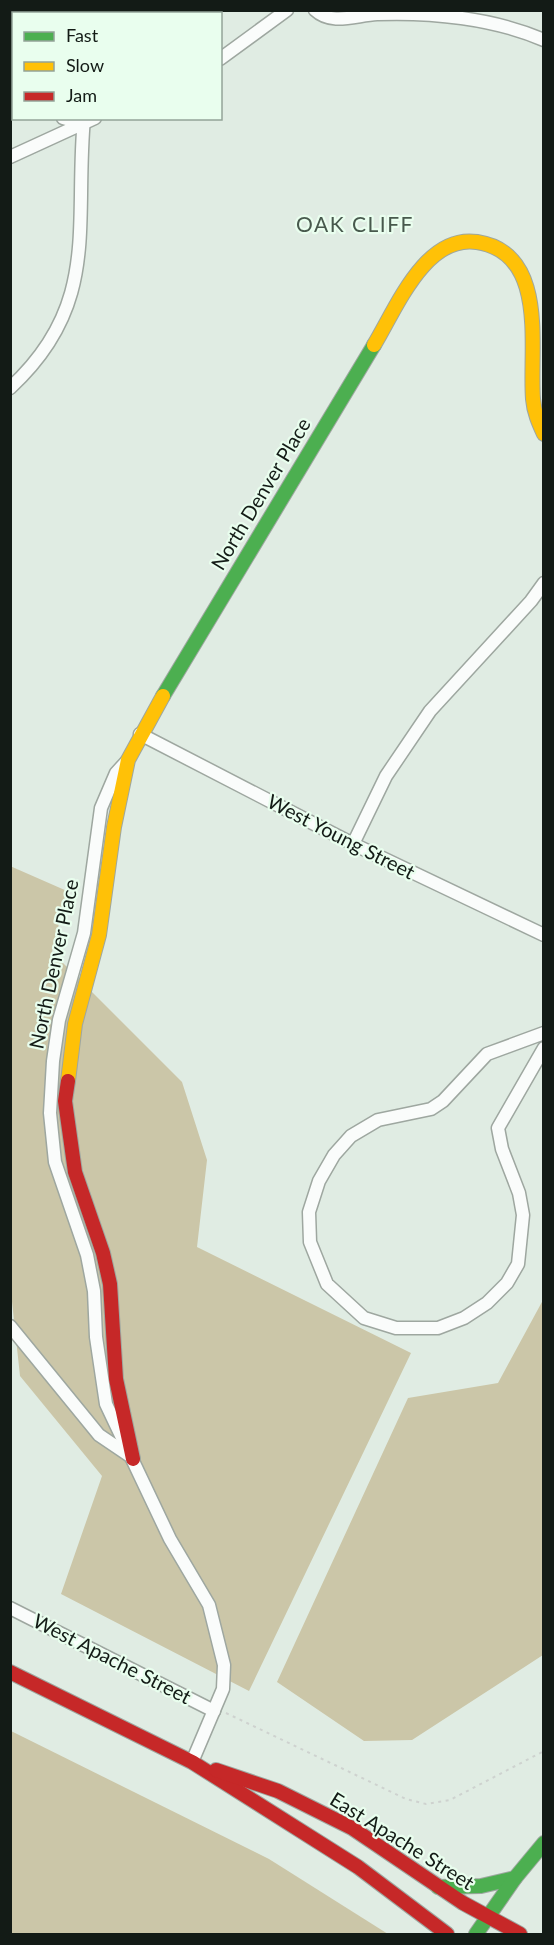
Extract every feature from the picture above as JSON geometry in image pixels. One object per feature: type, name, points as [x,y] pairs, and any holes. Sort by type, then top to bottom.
[{"type":"main road","name":"North Denver Place","points":[[133,1459],[116,1379],[110,1284],[103,1253],[86,1210],[75,1172],[65,1101],[75,1024],[99,935],[114,827],[128,760],[140,734],[422,265],[435,252],[467,241],[483,243],[505,253],[520,268],[530,297],[533,399],[543,434]]},
{"type":"main road","name":"East Apache Street","points":[[10,1672],[192,1762],[358,1867],[447,1935]]},
{"type":"main road","name":"East Apache Street","points":[[192,1762],[278,1791],[309,1805],[352,1828],[438,1887],[520,1935]]},
{"type":"main road","points":[[476,1935],[515,1878],[543,1843]]},
{"type":"main road","points":[[438,1887],[481,1886],[515,1878]]},
{"type":"street","points":[[222,58],[287,10]]},
{"type":"street","points":[[315,10],[328,19],[414,14],[455,18],[498,25],[543,40]]},
{"type":"street","points":[[10,157],[84,121],[80,257],[76,281],[68,306],[47,344],[36,361],[10,388]]},
{"type":"street","points":[[353,844],[386,776],[430,711],[531,601],[543,583]]},
{"type":"street","name":"West Young Street","points":[[140,734],[353,844],[543,935]]},
{"type":"street","points":[[543,1033],[487,1054],[443,1101],[431,1109],[378,1120],[351,1136],[334,1155],[319,1181],[309,1212],[310,1242],[327,1284],[364,1318],[396,1328],[438,1328],[472,1313],[487,1303],[507,1282],[518,1264],[524,1215],[519,1193],[502,1149],[498,1128],[543,1048]]},
{"type":"street","points":[[10,1326],[99,1436],[133,1459]]},
{"type":"street","name":"North Denver Place","points":[[133,1459],[170,1539],[209,1605],[224,1665],[223,1689],[192,1762]]},
{"type":"street","name":"West Apache Street","points":[[10,1608],[214,1711]]},
{"type":"path","points":[[214,1711],[228,1714],[406,1799],[426,1804],[450,1800],[543,1750]]},
{"type":"shaded area","points":[[10,866],[67,891],[52,952],[182,1082],[207,1160],[197,1247],[411,1353],[249,1691],[61,1594],[102,1476],[20,1376],[10,1283]]},
{"type":"shaded area","points":[[543,1300],[543,1655],[412,1740],[364,1741],[277,1682],[408,1398],[498,1383]]},
{"type":"shaded area","points":[[11,1731],[269,1859],[388,1934],[11,1934]]},
{"type":"traffic: fast","points":[[163,696],[374,345]]},
{"type":"traffic: fast","points":[[476,1934],[515,1878],[544,1843]]},
{"type":"traffic: fast","points":[[438,1887],[481,1886],[515,1878]]},
{"type":"traffic: slow","points":[[374,345],[414,277],[442,250],[459,243],[477,242],[500,250],[516,264],[525,283],[533,330],[534,404],[544,434]]},
{"type":"traffic: slow","points":[[68,1081],[75,1024],[99,935],[114,827],[128,760],[163,696]]},
{"type":"traffic: jam","points":[[68,1081],[65,1101],[75,1172],[103,1253],[110,1284],[116,1379],[133,1459]]},
{"type":"traffic: jam","points":[[10,1672],[192,1762],[358,1867],[447,1934]]},
{"type":"traffic: jam","points":[[216,1770],[278,1791],[352,1828],[463,1903],[520,1934]]},
{"type":"district","name":"OAK CLIFF","points":[[355,225]]}]
